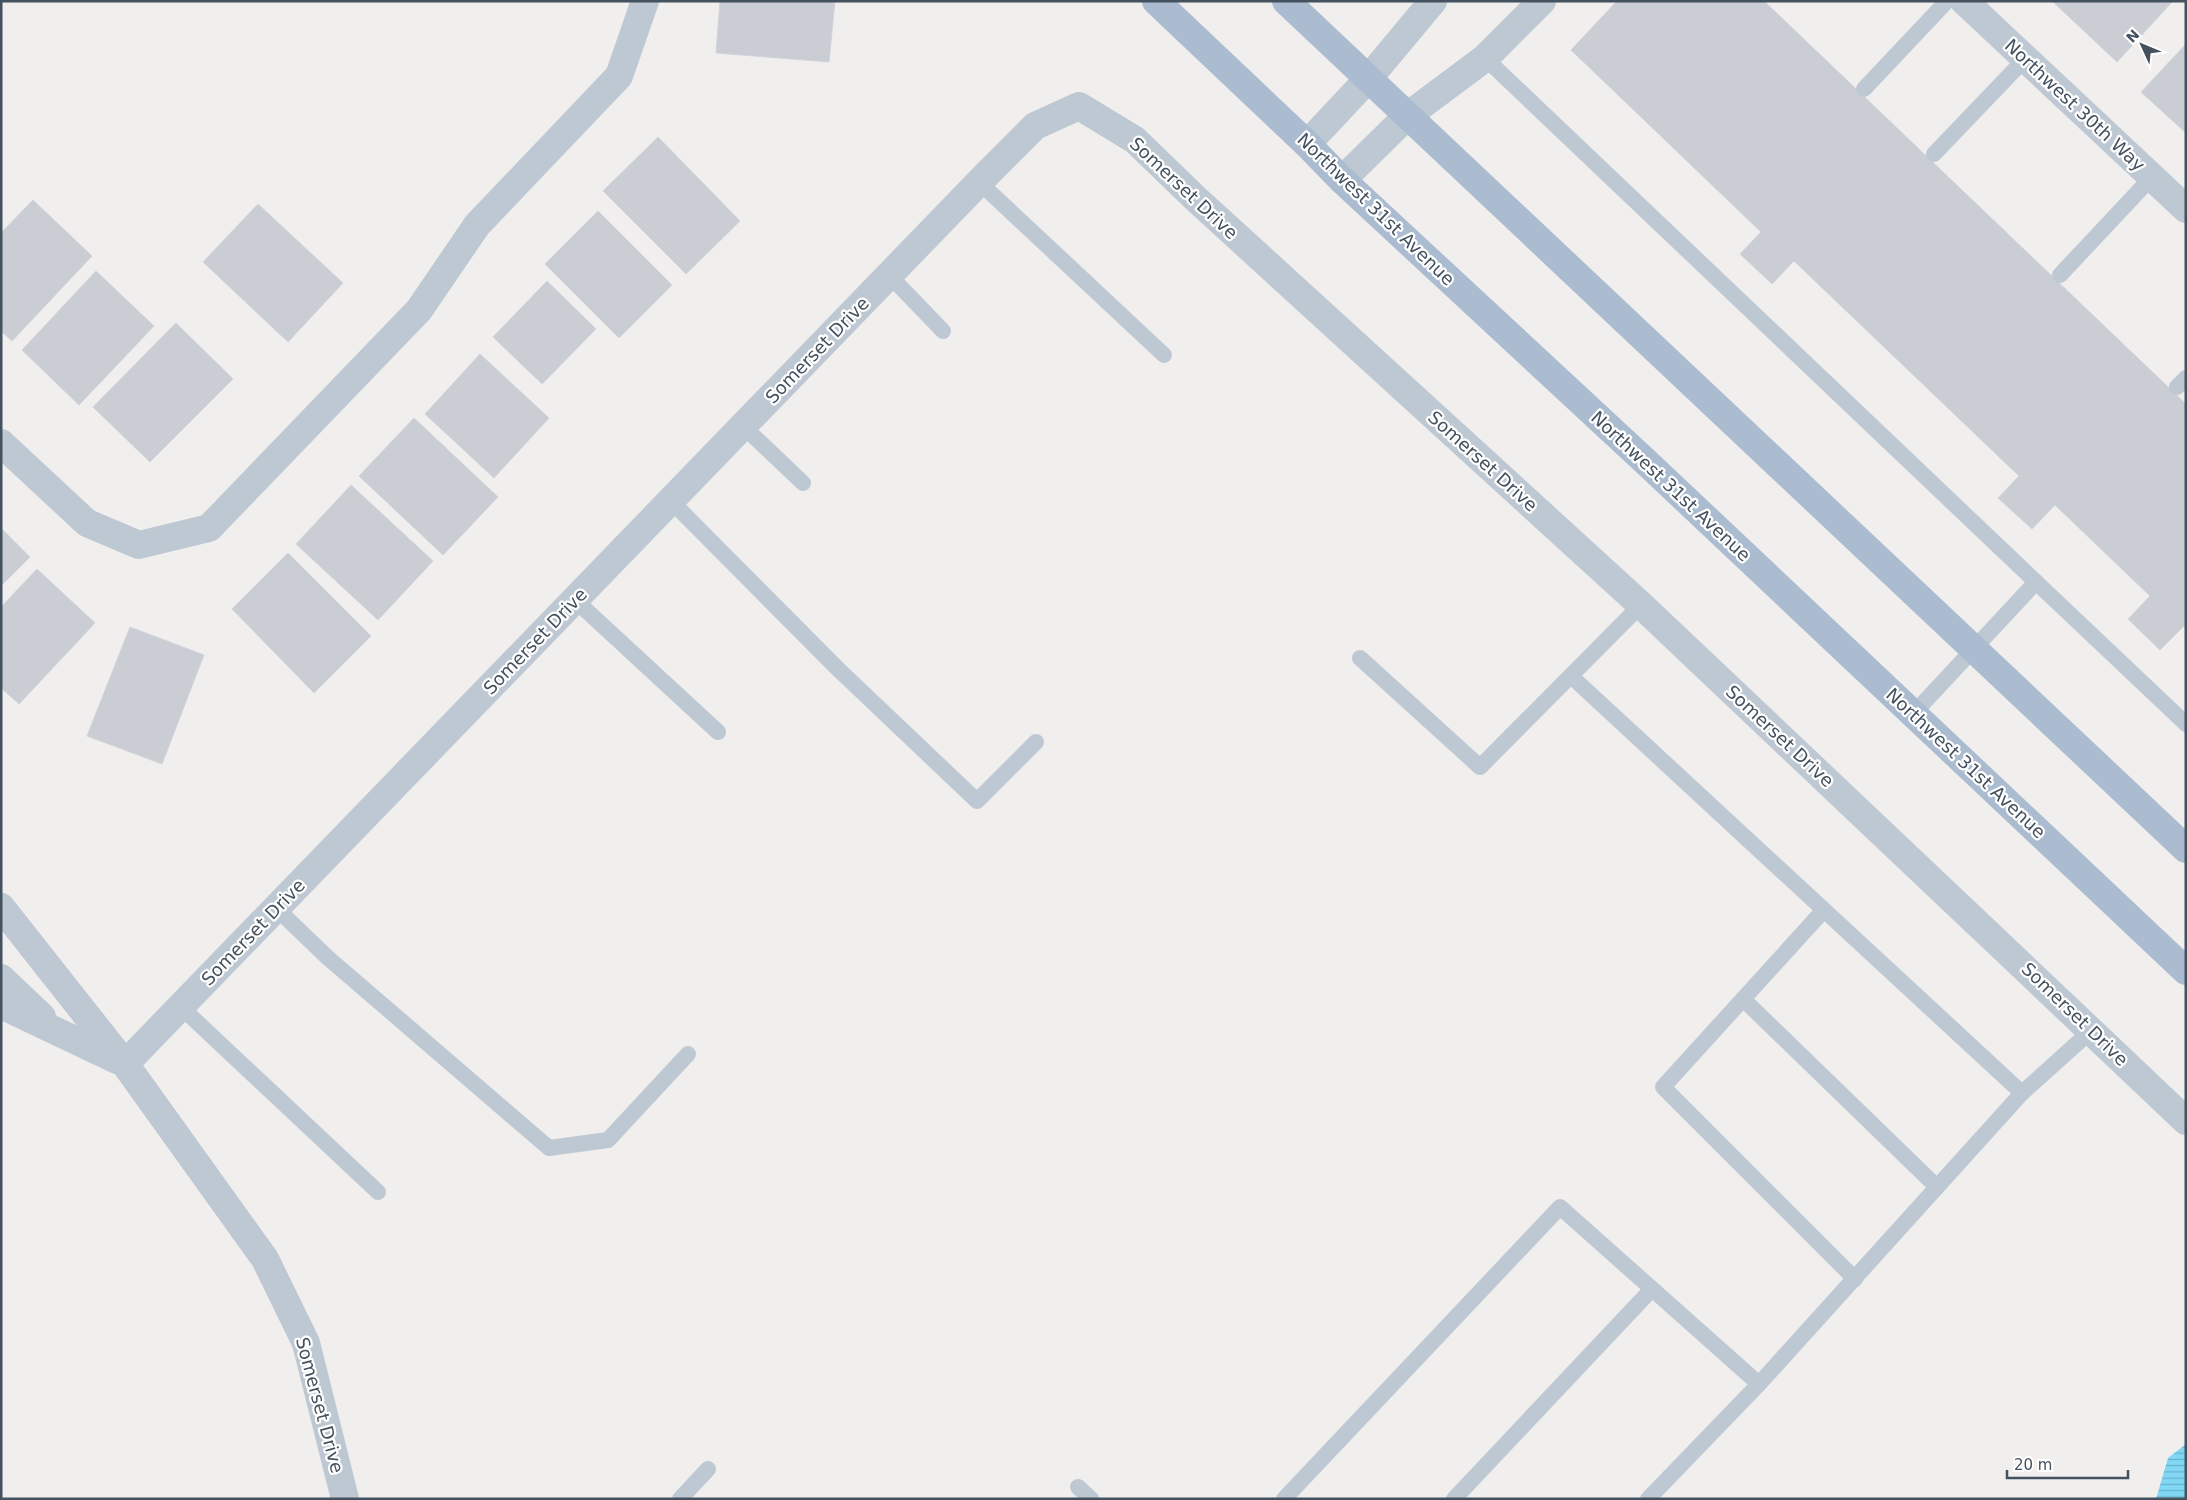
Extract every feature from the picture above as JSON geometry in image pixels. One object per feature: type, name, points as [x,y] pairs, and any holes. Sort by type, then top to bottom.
[{"type":"main road","name":"Northwest 31st Avenue","points":[[1156,1],[1307,144],[1342,180],[1914,714],[2186,971]]},
{"type":"main road","points":[[1286,1],[1406,117],[2186,849]]},
{"type":"street","points":[[1,443],[87,523],[138,545],[209,528],[419,310],[477,225],[619,76],[645,1]]},
{"type":"street","points":[[1307,144],[1368,79],[1433,1]]},
{"type":"street","points":[[1342,180],[1406,117],[1485,58],[1542,1]]},
{"type":"street","name":"Northwest 30th Way","points":[[1964,1],[2186,209]]},
{"type":"street","name":"Somerset Drive","points":[[125,1064],[1034,126],[1079,106],[1135,140],[1203,205],[1641,605],[2186,1121]]},
{"type":"street","name":"Somerset Drive","points":[[1,907],[125,1064],[265,1260],[306,1342],[345,1499]]},
{"type":"street","name":"Somerset Drive","points":[[1,978],[53,1028]]},
{"type":"street","name":"Somerset Drive","points":[[1,1005],[53,1028],[125,1064]]},
{"type":"lane","points":[[1864,89],[1946,1]]},
{"type":"lane","points":[[1485,58],[2186,724]]},
{"type":"lane","points":[[1934,154],[2025,59]]},
{"type":"lane","points":[[2060,275],[2152,177]]},
{"type":"lane","points":[[979,182],[1164,355]]},
{"type":"lane","points":[[889,275],[943,331]]},
{"type":"lane","points":[[743,426],[803,483]]},
{"type":"lane","points":[[670,500],[838,668],[977,801],[1036,742]]},
{"type":"lane","points":[[1914,714],[2036,582]]},
{"type":"lane","points":[[575,600],[718,732]]},
{"type":"lane","points":[[1360,658],[1480,767],[1572,677],[1641,605]]},
{"type":"lane","points":[[1572,677],[2022,1093]]},
{"type":"lane","points":[[276,908],[326,957],[549,1148],[608,1140],[688,1054]]},
{"type":"lane","points":[[1823,911],[1663,1087],[1855,1279]]},
{"type":"lane","points":[[1743,999],[1937,1187]]},
{"type":"lane","points":[[181,1006],[378,1192]]},
{"type":"lane","points":[[1648,1499],[1759,1384],[2022,1093],[2092,1030]]},
{"type":"lane","points":[[1284,1499],[1560,1207],[1759,1384]]},
{"type":"lane","points":[[1454,1499],[1652,1289]]},
{"type":"lane","points":[[680,1499],[708,1468]]},
{"type":"lane","points":[[1078,1487],[1091,1499]]},
{"type":"water","points":[[2186,1444],[2186,1499],[2156,1499],[2168,1458]]},
{"type":"building","points":[[720,1],[835,1],[829,62],[716,53]]},
{"type":"building","points":[[1617,1],[1764,1],[2186,404],[2186,628],[2184,626],[2160,650],[2128,619],[2150,596],[2055,505],[2032,529],[1998,498],[2019,476],[1794,261],[1772,284],[1740,254],[1761,232],[1571,50]]},
{"type":"building","points":[[2052,1],[2173,1],[2117,62]]},
{"type":"building","points":[[2186,44],[2186,133],[2141,92]]},
{"type":"building","points":[[658,137],[740,221],[686,274],[603,191]]},
{"type":"building","points":[[33,200],[92,256],[12,341],[1,331],[1,233]]},
{"type":"building","points":[[258,204],[343,283],[288,342],[203,262]]},
{"type":"building","points":[[598,211],[672,285],[619,338],[545,264]]},
{"type":"building","points":[[96,271],[154,326],[79,405],[22,350]]},
{"type":"building","points":[[547,281],[596,329],[542,384],[493,337]]},
{"type":"building","points":[[176,323],[233,379],[150,462],[93,407]]},
{"type":"building","points":[[480,354],[549,418],[494,478],[425,414]]},
{"type":"building","points":[[414,418],[498,497],[443,555],[359,476]]},
{"type":"building","points":[[351,485],[433,561],[378,620],[296,544]]},
{"type":"building","points":[[1,528],[30,557],[1,586]]},
{"type":"building","points":[[288,553],[371,636],[314,693],[232,609]]},
{"type":"building","points":[[37,569],[95,623],[19,704],[1,688],[1,607]]},
{"type":"building","points":[[130,627],[204,655],[162,764],[87,736]]}]
